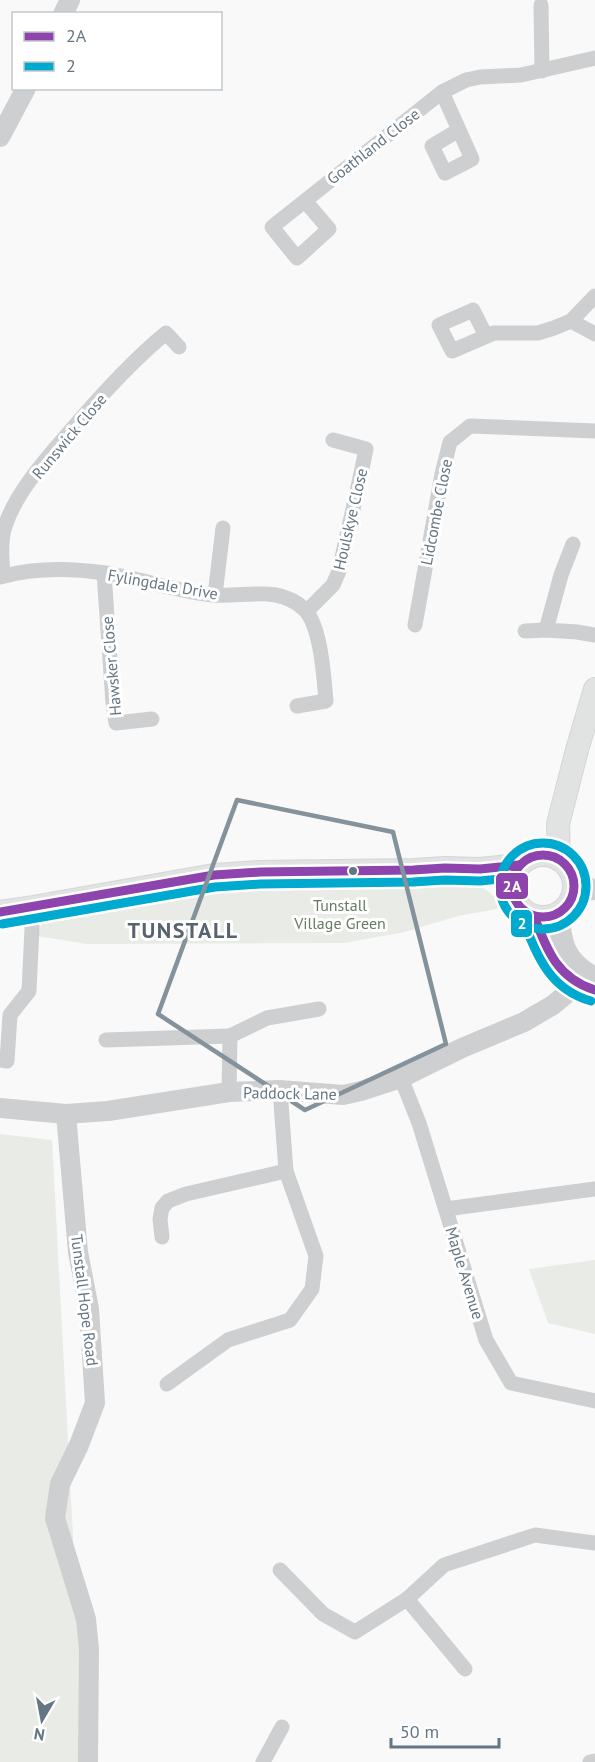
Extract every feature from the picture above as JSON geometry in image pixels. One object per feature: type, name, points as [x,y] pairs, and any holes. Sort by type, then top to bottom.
[{"type":"main road","points":[[559,859],[558,824],[593,701]]},
{"type":"main road","points":[[0,912],[214,875],[429,868],[480,869],[526,861],[542,855],[559,859],[568,868],[568,897],[551,916],[534,916],[519,906],[512,891],[512,882],[526,861],[546,842],[558,824]]},
{"type":"main road","points":[[480,869],[512,891]]},
{"type":"street","points":[[541,5],[542,71]]},
{"type":"street","name":"Goathland Close","points":[[304,201],[442,92],[466,80],[521,75],[595,58]]},
{"type":"street","points":[[0,137],[25,90]]},
{"type":"street","points":[[442,92],[459,130]]},
{"type":"street","points":[[486,336],[473,310],[439,325],[452,351],[494,333],[538,333],[554,328],[571,321],[595,296]]},
{"type":"street","points":[[571,321],[595,334]]},
{"type":"street","name":"Runswick Close","points":[[1,577],[1,542],[9,515],[18,498],[50,455],[141,354],[166,333],[180,347]]},
{"type":"street","name":"Lidcombe Close","points":[[415,625],[442,474],[450,442],[470,426],[595,432]]},
{"type":"street","name":"Houlskye Close","points":[[307,611],[333,585],[339,571],[363,470],[366,449],[333,440]]},
{"type":"street","points":[[214,595],[223,528]]},
{"type":"street","points":[[546,630],[561,575],[573,544]]},
{"type":"street","name":"Fylingdale Drive","points":[[1,577],[55,570],[104,573],[169,588],[214,595],[279,595],[296,602],[307,611]]},
{"type":"street","name":"Hawsker Close","points":[[104,573],[116,723],[152,719]]},
{"type":"street","points":[[297,706],[326,701],[322,661],[313,622],[307,611]]},
{"type":"street","points":[[525,631],[546,630],[595,635]]},
{"type":"street","points":[[568,897],[595,887]]},
{"type":"street","points":[[568,897],[595,892]]},
{"type":"street","points":[[568,897],[561,933],[564,945],[573,963],[584,976],[585,988],[595,990]]},
{"type":"street","points":[[0,1060],[7,1061],[10,1015],[29,991],[33,907]]},
{"type":"street","points":[[534,916],[546,946],[558,967],[584,976]]},
{"type":"street","name":"Paddock Lane","points":[[0,1107],[26,1112],[66,1114],[108,1111],[229,1092],[279,1090],[343,1095],[361,1091],[401,1078],[462,1048],[524,1022],[553,1005],[584,976]]},
{"type":"street","points":[[106,1040],[230,1036],[267,1018],[319,1009]]},
{"type":"street","points":[[229,1092],[230,1036]]},
{"type":"street","name":"Maple Avenue","points":[[401,1078],[419,1124],[486,1340],[511,1383],[595,1401]]},
{"type":"street","points":[[167,1384],[228,1340],[290,1320],[312,1289],[316,1256],[286,1171],[279,1090]]},
{"type":"street","name":"Tunstall Hope Road","points":[[66,1114],[78,1252],[89,1309],[95,1403],[79,1445],[60,1484],[55,1518],[86,1619],[89,1649],[88,1762]]},
{"type":"street","points":[[162,1237],[160,1219],[162,1208],[168,1201],[186,1194],[286,1171]]},
{"type":"street","points":[[446,1209],[595,1189]]},
{"type":"street","points":[[280,1570],[323,1614],[355,1632],[407,1599],[444,1565],[535,1535],[595,1543]]},
{"type":"street","points":[[407,1599],[465,1669]]},
{"type":"street","points":[[264,1762],[282,1727]]},
{"type":"street","points":[[590,1762],[595,1761]]},
{"type":"highlighted area","points":[[237,800],[393,832],[446,1044],[305,1110],[158,1014]]},
{"type":"green space","name":"Tunstall Village Green","points":[[462,880],[475,883],[485,889],[502,908],[458,916],[405,932],[344,943],[87,944],[37,936],[41,925],[49,916],[153,896],[194,891]]},
{"type":"green space","points":[[0,1134],[52,1140],[85,1762],[0,1762]]},
{"type":"green space","points":[[595,1260],[595,1334],[548,1323],[529,1269]]},
{"type":"transit line","name":"2","points":[[543,843],[567,850],[579,862],[586,886],[579,910],[567,922],[543,929],[519,922],[507,910],[500,886],[507,862],[519,850],[543,843]]},
{"type":"transit line","name":"2A","points":[[543,855],[555,857],[565,864],[572,874],[574,886],[572,898],[565,908],[555,915],[543,917],[531,915],[521,908],[514,898],[512,886],[514,874],[521,864],[531,857],[543,855]]},
{"type":"transit line","name":"2A","points":[[0,912],[214,875],[260,872],[480,869],[519,865]]},
{"type":"transit line","name":"2","points":[[2,924],[215,887],[260,884],[480,881],[520,877]]},
{"type":"transit line","name":"2A","points":[[534,916],[549,951],[562,970],[582,985],[595,990]]},
{"type":"transit line","name":"2","points":[[523,920],[540,959],[555,980],[565,989],[591,1001]]},
{"type":"district","name":"TUNSTALL","points":[[183,930]]}]
